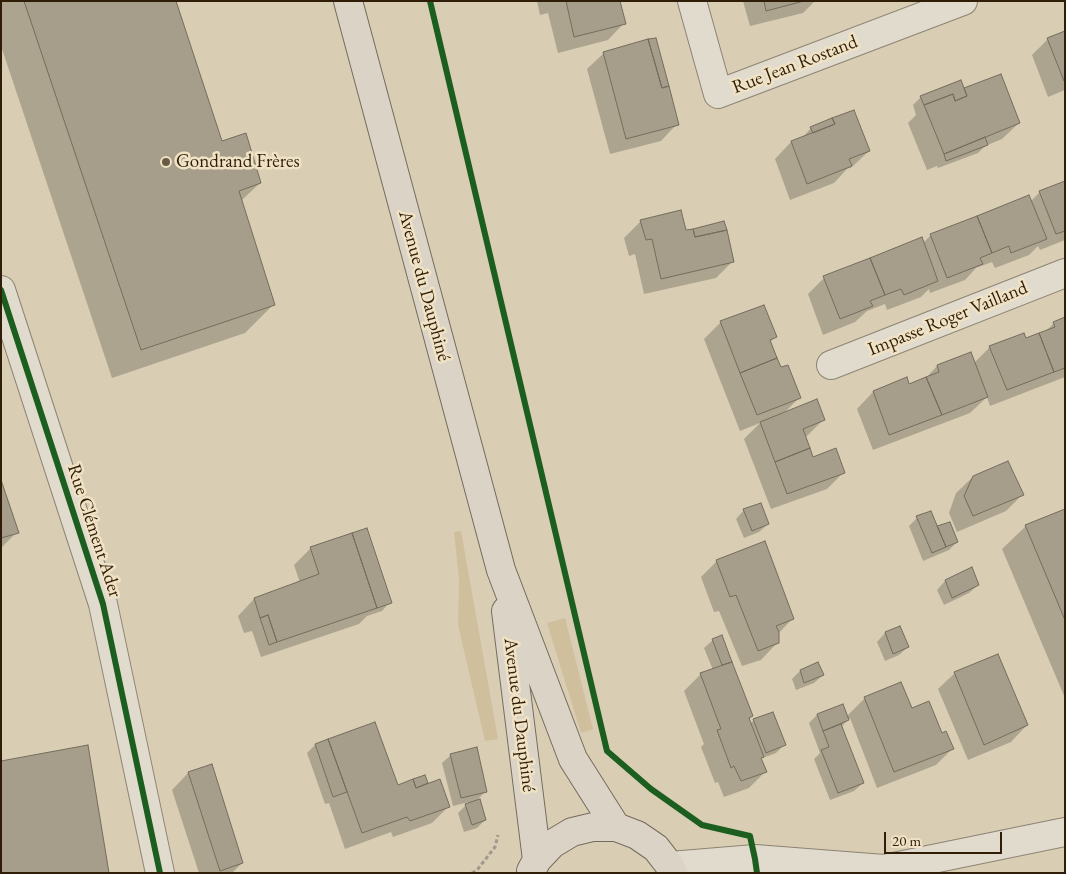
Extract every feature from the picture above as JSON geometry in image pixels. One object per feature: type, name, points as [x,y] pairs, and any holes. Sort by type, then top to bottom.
[{"type":"main road","name":"Avenue du Dauphiné","points":[[348,1],[500,570],[573,759],[616,827]]},
{"type":"main road","name":"Avenue du Dauphiné","points":[[500,570],[534,866]]},
{"type":"main road","points":[[534,866],[552,844],[572,832],[593,827],[616,827],[638,835],[656,848],[671,869]]},
{"type":"street","name":"Rue Jean Rostand","points":[[692,1],[718,94],[963,1]]},
{"type":"street","name":"Impasse Roger Vailland","points":[[831,366],[1065,273]]},
{"type":"street","name":"Rue Clément Ader","points":[[1,290],[103,604],[160,873]]},
{"type":"street","points":[[671,869],[755,859],[877,871],[1065,832]]},
{"type":"shaded area","points":[[461,531],[498,739],[485,741],[458,625],[459,579],[454,532]]},
{"type":"shaded area","points":[[565,618],[593,729],[581,733],[547,623]]},
{"type":"building","name":"Gondrand Frères","points":[[24,1],[176,1],[222,141],[246,133],[261,183],[239,191],[275,305],[141,350]]},
{"type":"building","points":[[566,1],[620,1],[626,24],[574,37]]},
{"type":"building","points":[[764,1],[804,1],[766,11]]},
{"type":"building","points":[[1065,31],[1065,81],[1064,81],[1047,38]]},
{"type":"building","points":[[656,38],[669,86],[662,88],[648,39]]},
{"type":"building","points":[[648,39],[662,88],[669,86],[679,125],[626,139],[603,52]]},
{"type":"building","points":[[1001,74],[1020,123],[944,154],[924,105],[953,94],[955,101],[967,96],[964,88]]},
{"type":"building","points":[[961,80],[967,96],[955,101],[953,94],[924,105],[920,96]]},
{"type":"building","points":[[854,110],[870,151],[849,159],[852,166],[807,184],[791,141],[835,124],[832,118]]},
{"type":"building","points":[[832,118],[835,124],[813,133],[810,127]]},
{"type":"building","points":[[985,137],[988,145],[946,161],[944,154]]},
{"type":"building","points":[[1065,181],[1065,231],[1056,234],[1039,191]]},
{"type":"building","points":[[1029,195],[1047,239],[1011,253],[1009,246],[992,253],[977,216]]},
{"type":"building","points":[[681,210],[686,230],[693,229],[695,237],[727,230],[734,262],[661,279],[652,239],[646,240],[640,220]]},
{"type":"building","points":[[977,216],[992,253],[980,258],[983,264],[947,278],[930,234]]},
{"type":"building","points":[[724,221],[727,230],[695,237],[693,229]]},
{"type":"building","points":[[922,237],[938,281],[904,295],[901,289],[885,295],[870,258]]},
{"type":"building","points":[[870,258],[885,295],[870,301],[873,306],[840,319],[823,276]]},
{"type":"building","points":[[764,305],[777,337],[770,340],[777,358],[740,373],[720,321]]},
{"type":"building","points":[[1065,317],[1065,368],[1054,372],[1039,333],[1055,327],[1053,322]]},
{"type":"building","points":[[1024,333],[1026,338],[1039,333],[1054,372],[1007,390],[989,346]]},
{"type":"building","points":[[971,352],[988,397],[942,415],[926,377],[939,372],[937,365]]},
{"type":"building","points":[[777,358],[781,367],[788,365],[801,398],[757,415],[740,373]]},
{"type":"building","points":[[907,377],[909,384],[926,377],[942,415],[889,435],[873,391]]},
{"type":"building","points":[[817,399],[825,420],[803,429],[810,448],[775,462],[760,422]]},
{"type":"building","points":[[810,448],[813,457],[836,448],[845,473],[787,494],[775,462]]},
{"type":"building","points":[[1008,461],[1024,495],[973,516],[964,496],[973,476]]},
{"type":"building","points":[[1,480],[19,533],[1,538]]},
{"type":"building","points":[[761,503],[769,524],[752,531],[743,509]]},
{"type":"building","points":[[1065,509],[1065,620],[1025,525]]},
{"type":"building","points":[[931,511],[946,547],[932,553],[916,516]]},
{"type":"building","points":[[950,522],[958,542],[946,547],[937,526]]},
{"type":"building","points":[[367,528],[392,603],[377,608],[352,533]]},
{"type":"building","points":[[352,533],[377,608],[277,642],[268,615],[260,618],[254,598],[319,574],[310,547]]},
{"type":"building","points":[[765,541],[794,619],[776,626],[779,632],[779,643],[758,651],[736,595],[730,597],[716,560]]},
{"type":"building","points":[[972,567],[979,585],[952,598],[945,580]]},
{"type":"building","points":[[268,615],[277,642],[269,645],[260,618]]},
{"type":"building","points":[[900,626],[909,647],[893,654],[885,632]]},
{"type":"building","points":[[722,635],[732,662],[722,665],[712,639]]},
{"type":"building","points":[[998,654],[1028,725],[984,745],[954,672]]},
{"type":"building","points":[[732,662],[753,716],[749,718],[764,757],[761,758],[767,772],[741,781],[734,766],[731,768],[717,730],[721,729],[700,673]]},
{"type":"building","points":[[818,662],[824,675],[804,683],[800,670]]},
{"type":"building","points":[[901,682],[912,708],[929,701],[942,733],[946,731],[954,749],[894,772],[864,697]]},
{"type":"building","points":[[843,704],[849,720],[823,731],[817,714]]},
{"type":"building","points":[[773,712],[786,745],[766,753],[753,719]]},
{"type":"building","points":[[375,722],[398,785],[413,779],[416,788],[440,779],[450,807],[410,821],[407,817],[362,833],[328,739]]},
{"type":"building","points":[[841,724],[864,783],[838,793],[821,750],[829,747],[823,731]]},
{"type":"building","points":[[328,739],[347,792],[333,797],[315,744]]},
{"type":"building","points":[[88,745],[109,873],[1,873],[1,761]]},
{"type":"building","points":[[477,747],[487,792],[461,798],[450,754]]},
{"type":"building","points":[[212,764],[243,863],[220,871],[188,772]]},
{"type":"building","points":[[425,775],[428,783],[416,788],[413,779]]},
{"type":"building","points":[[480,799],[486,820],[472,825],[465,804]]},
{"type":"cycle path","points":[[430,1],[607,751],[651,789],[702,825],[750,836],[757,873]]},
{"type":"cycle path","points":[[1,290],[103,604],[160,873]]},
{"type":"place","name":"Gondrand Frères","points":[[166,162]]}]
